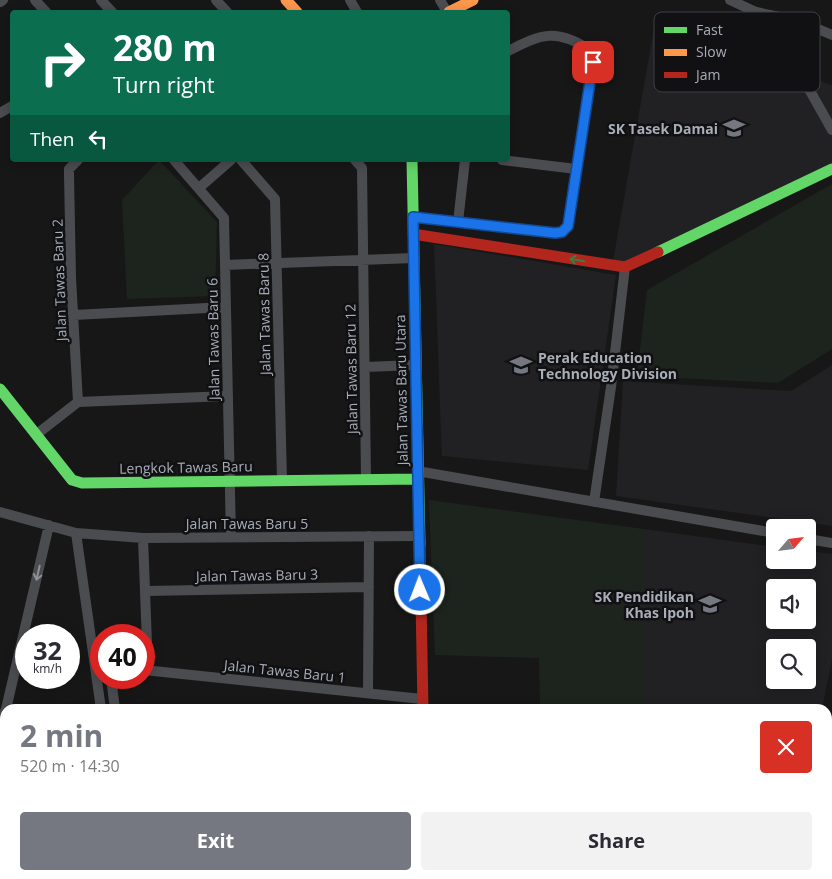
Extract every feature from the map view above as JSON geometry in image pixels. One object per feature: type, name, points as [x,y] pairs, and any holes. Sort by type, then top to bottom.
[{"type":"main road","points":[[286,0],[295,10]]},
{"type":"main road","points":[[452,10],[473,0]]},
{"type":"main road","name":"Jalan Tawas Baru Utara","points":[[412,162],[423,704]]},
{"type":"main road","points":[[413,234],[625,267],[832,169]]},
{"type":"main road","name":"Lengkok Tawas Baru","points":[[0,389],[72,480],[82,483],[230,482],[417,475]]},
{"type":"street","points":[[35,0],[44,10]]},
{"type":"street","points":[[101,0],[110,10]]},
{"type":"street","points":[[216,0],[225,10]]},
{"type":"street","points":[[730,0],[750,10],[759,12]]},
{"type":"street","points":[[820,29],[832,34]]},
{"type":"street","points":[[413,217],[555,233],[562,232],[568,226],[593,62],[590,50],[578,43],[545,35],[534,38],[510,51]]},
{"type":"street","points":[[811,92],[832,130]]},
{"type":"street","points":[[510,161],[576,169]]},
{"type":"street","name":"Jalan Tawas Baru 2","points":[[76,162],[69,169],[78,402]]},
{"type":"street","name":"Jalan Tawas Baru 6","points":[[176,162],[224,218],[231,537]]},
{"type":"street","points":[[199,188],[229,162]]},
{"type":"street","name":"Jalan Tawas Baru 8","points":[[243,162],[275,199],[282,480]]},
{"type":"street","name":"Jalan Tawas Baru 12","points":[[357,162],[362,168],[366,478]]},
{"type":"street","points":[[458,222],[465,162]]},
{"type":"street","points":[[225,265],[414,258]]},
{"type":"street","points":[[594,502],[612,387],[625,267]]},
{"type":"street","points":[[74,315],[226,307]]},
{"type":"street","points":[[364,367],[416,365]]},
{"type":"street","points":[[37,434],[78,402],[228,396]]},
{"type":"street","points":[[417,475],[594,502],[766,532]]},
{"type":"street","name":"Jalan Tawas Baru 5","points":[[0,512],[76,533],[143,538],[419,536]]},
{"type":"street","points":[[6,704],[49,525]]},
{"type":"street","points":[[76,533],[100,704]]},
{"type":"street","points":[[368,693],[369,536]]},
{"type":"street","points":[[143,538],[146,624]]},
{"type":"street","points":[[816,540],[832,543]]},
{"type":"street","name":"Jalan Tawas Baru 3","points":[[146,592],[369,586]]},
{"type":"street","name":"Jalan Tawas Baru 1","points":[[155,671],[368,693],[423,704]]},
{"type":"street","points":[[112,689],[114,704]]},
{"type":"shaded area","name":"SK Tasek Damai","points":[[654,28],[654,92],[820,92],[820,81],[832,85],[832,171],[646,264],[613,261]]},
{"type":"shaded area","points":[[157,162],[161,162],[217,222],[215,296],[127,299],[122,200]]},
{"type":"shaded area","points":[[832,184],[832,349],[778,383],[637,376],[647,290]]},
{"type":"shaded area","name":"Perak Education Technology Division","points":[[434,244],[616,275],[588,470],[442,456]]},
{"type":"shaded area","points":[[832,365],[832,526],[816,524],[816,519],[782,519],[616,496],[623,381],[791,391]]},
{"type":"shaded area","points":[[429,500],[644,529],[644,704],[540,704],[539,658],[435,655]]},
{"type":"shaded area","name":"SK Pendidikan Khas Ipoh","points":[[644,529],[766,546],[766,569],[816,569],[816,552],[832,554],[832,659],[823,704],[644,704]]},
{"type":"traffic: fast","points":[[412,162],[420,545]]},
{"type":"traffic: fast","points":[[658,252],[832,169]]},
{"type":"traffic: fast","points":[[0,389],[72,480],[82,483],[417,479]]},
{"type":"traffic: slow","points":[[286,0],[295,10]]},
{"type":"traffic: slow","points":[[453,10],[473,0]]},
{"type":"traffic: jam","points":[[413,234],[625,267],[658,252]]},
{"type":"traffic: jam","points":[[420,545],[423,704]]},
{"type":"place","name":"SK Tasek Damai","points":[[734,128]]},
{"type":"place","name":"Perak Education Technology Division","points":[[521,365]]},
{"type":"place","name":"SK Pendidikan Khas Ipoh","points":[[710,604]]},
{"type":"route","points":[[420,590],[413,217],[555,233],[562,232],[568,226],[593,62]]}]
